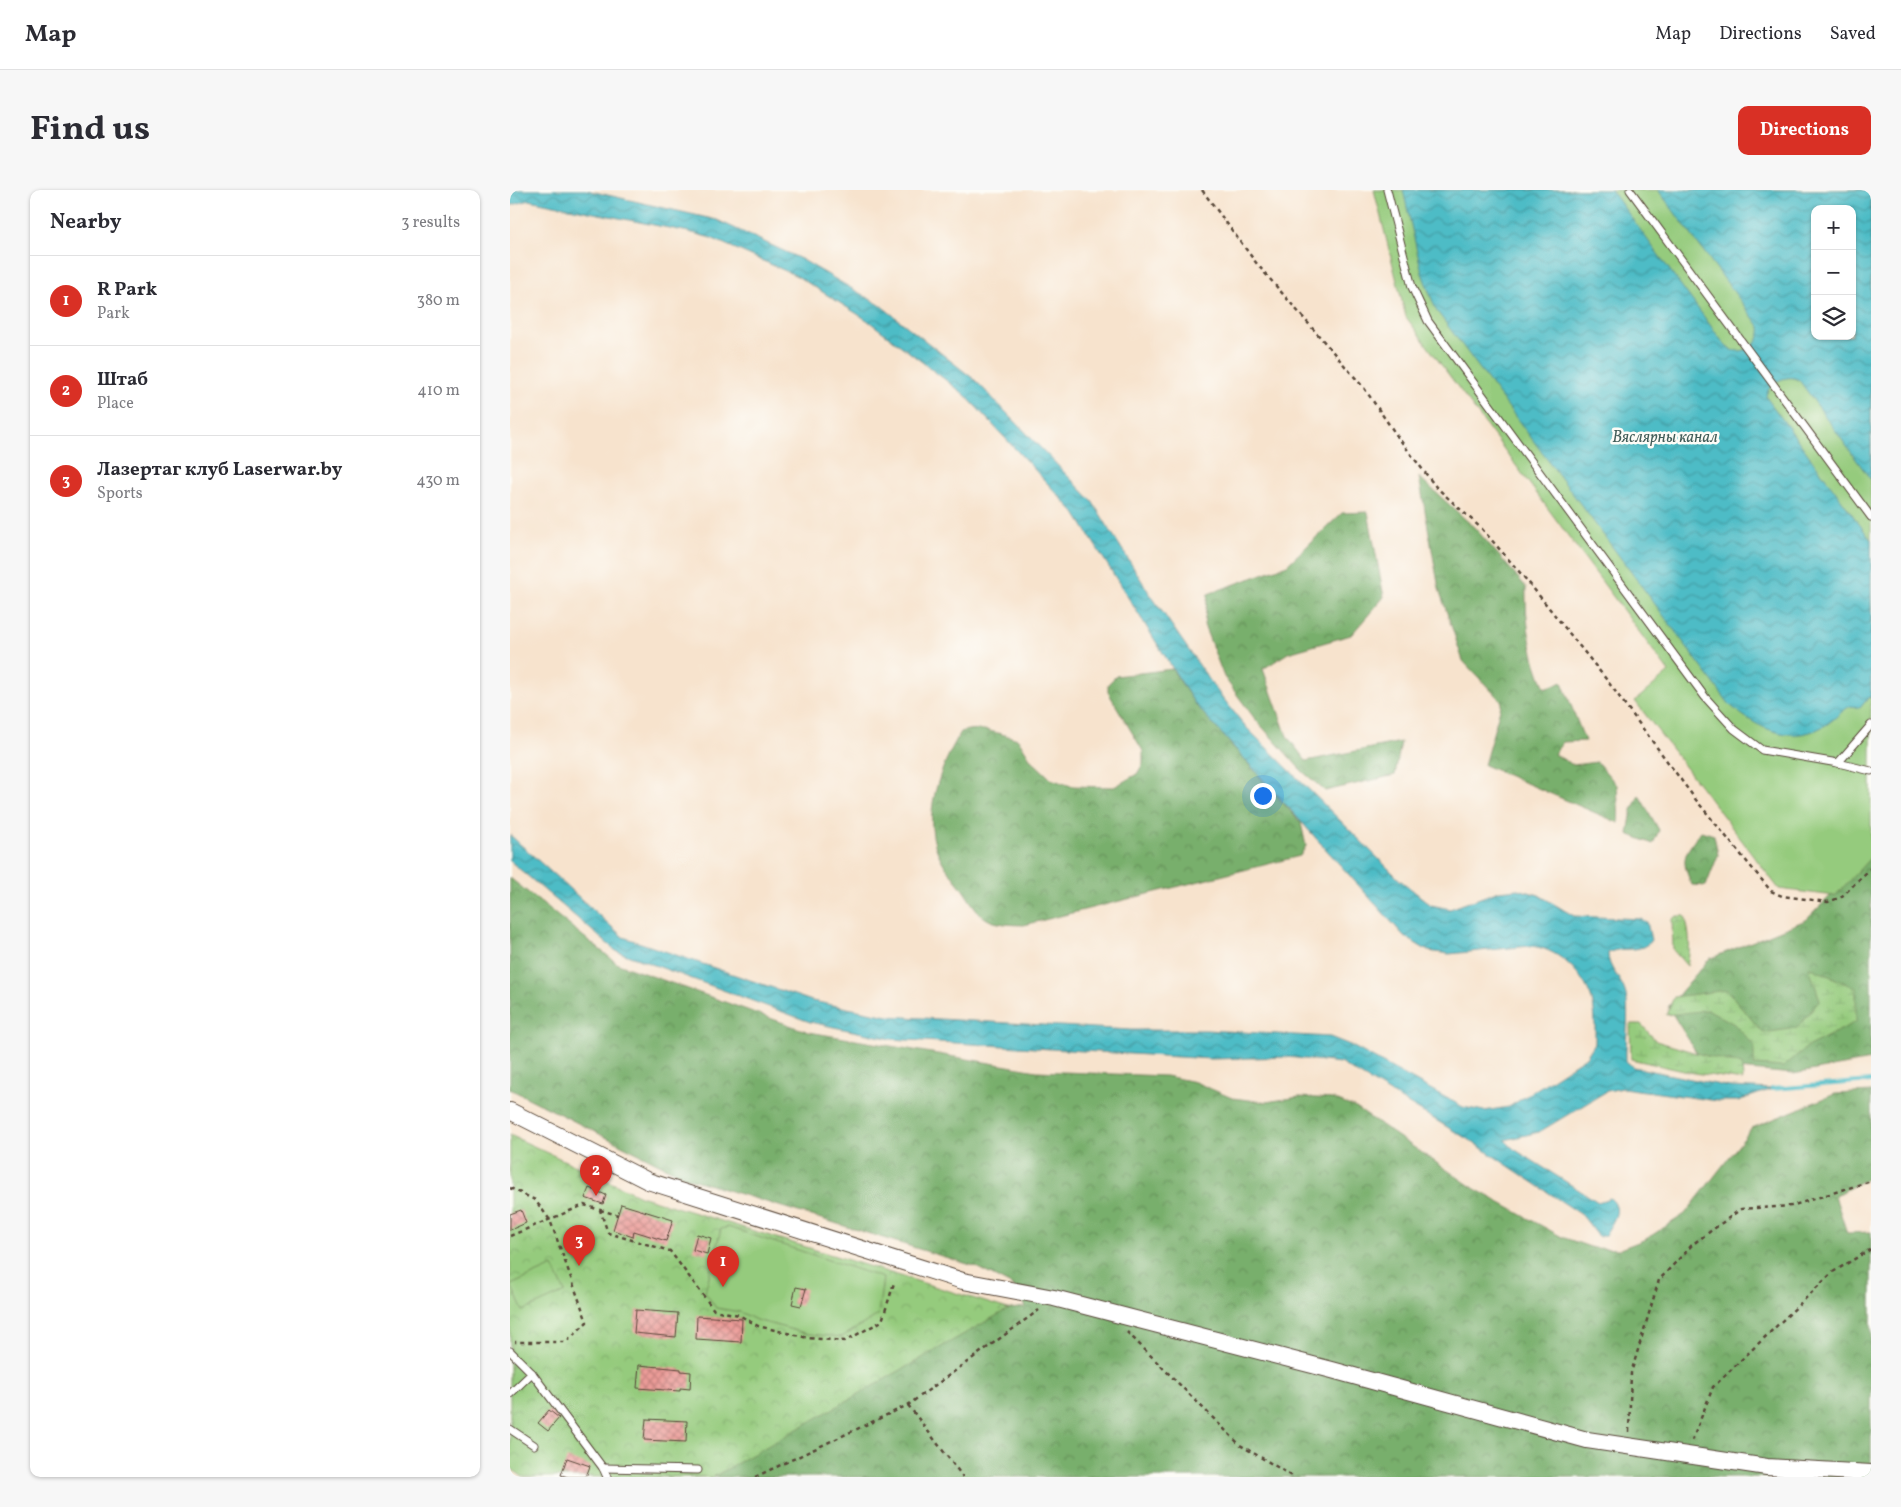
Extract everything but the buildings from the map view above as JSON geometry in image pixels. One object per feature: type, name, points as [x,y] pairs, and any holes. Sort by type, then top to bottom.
[{"type":"street","points":[[510,1111],[648,1181],[963,1281],[1054,1298],[1332,1370],[1587,1440],[1767,1467],[1871,1473]]},
{"type":"lane","points":[[1387,190],[1412,287],[1428,321],[1705,697],[1734,729],[1762,750],[1838,763],[1871,771]]},
{"type":"lane","points":[[1630,190],[1871,517]]},
{"type":"lane","points":[[1838,763],[1870,727]]},
{"type":"lane","points":[[510,1351],[532,1373],[603,1468],[607,1477]]},
{"type":"lane","points":[[510,1394],[532,1373]]},
{"type":"lane","points":[[510,1429],[534,1445]]},
{"type":"lane","points":[[603,1468],[698,1470]]},
{"type":"path","points":[[1202,190],[1258,264],[1364,388],[1397,436],[1436,487],[1482,529],[1529,583],[1606,679],[1707,814],[1771,891],[1782,896],[1828,902],[1841,897],[1871,868]]},
{"type":"path","points":[[1628,1446],[1631,1373],[1659,1280],[1686,1251],[1742,1209],[1791,1206],[1871,1181]]},
{"type":"path","points":[[510,1188],[535,1200],[550,1220],[587,1322],[566,1342],[510,1342]]},
{"type":"path","points":[[510,1236],[584,1205],[618,1214]]},
{"type":"path","points":[[600,1210],[608,1233],[670,1251],[714,1310],[739,1315],[758,1326],[785,1330],[808,1338],[845,1341],[882,1321],[894,1283]]},
{"type":"path","points":[[1688,1454],[1713,1387],[1833,1272],[1871,1250]]},
{"type":"path","points":[[755,1477],[908,1405],[1054,1298]]},
{"type":"path","points":[[1127,1332],[1240,1445],[1294,1477]]},
{"type":"path","points":[[908,1405],[962,1477]]},
{"type":"green space","name":"Вяслярны канал","points":[[1374,190],[1871,190],[1871,857],[1835,896],[1779,889],[1635,701],[1669,672],[1406,317]]},
{"type":"green space","points":[[1419,477],[1476,529],[1526,587],[1530,639],[1540,676],[1545,688],[1562,682],[1585,741],[1563,742],[1554,754],[1573,765],[1597,762],[1617,785],[1619,823],[1484,765],[1502,702],[1463,661],[1439,589]]},
{"type":"green space","points":[[1368,512],[1384,597],[1351,635],[1288,653],[1263,669],[1287,736],[1306,761],[1401,742],[1395,775],[1325,791],[1301,770],[1255,719],[1224,677],[1204,625],[1208,594],[1287,565],[1342,513]]},
{"type":"green space","points":[[1172,669],[1195,704],[1301,823],[1306,846],[1300,856],[1024,925],[1000,923],[985,918],[974,907],[943,863],[935,843],[932,827],[932,810],[940,777],[961,732],[975,729],[1018,739],[1031,760],[1051,779],[1071,786],[1114,787],[1137,774],[1143,764],[1143,751],[1108,692],[1108,684],[1116,676]]},
{"type":"green space","points":[[1639,795],[1659,830],[1653,844],[1628,834],[1632,810]]},
{"type":"green space","points":[[1701,831],[1714,835],[1718,855],[1706,886],[1692,885],[1685,862],[1688,851]]},
{"type":"green space","points":[[1871,856],[1871,1060],[1793,1074],[1705,1066],[1668,1007],[1709,959],[1806,920]]},
{"type":"green space","points":[[510,878],[618,964],[809,1032],[1037,1071],[1166,1076],[1195,1082],[1232,1098],[1266,1102],[1299,1097],[1333,1099],[1356,1108],[1475,1189],[1562,1237],[1593,1248],[1620,1249],[1646,1239],[1685,1214],[1752,1128],[1835,1094],[1871,1092],[1871,1176],[1835,1196],[1847,1233],[1871,1232],[1871,1477],[692,1477],[921,1322],[1025,1307],[1013,1286],[974,1266],[685,1177],[510,1089]]},
{"type":"green space","points":[[1677,916],[1685,916],[1688,929],[1689,953],[1687,966],[1673,950],[1672,919]]},
{"type":"green space","points":[[1809,967],[1856,988],[1856,1022],[1807,1047],[1783,1067],[1754,1065],[1754,1045],[1734,1024],[1709,1010],[1666,1015],[1674,997],[1727,990],[1763,1033],[1797,1028],[1820,1000]]},
{"type":"green space","points":[[1630,1024],[1641,1024],[1656,1041],[1710,1057],[1742,1064],[1743,1080],[1688,1072],[1631,1059]]},
{"type":"green space","points":[[510,1135],[640,1196],[1008,1309],[713,1477],[523,1477],[510,1468]]},
{"type":"green space","points":[[728,1227],[883,1278],[878,1315],[842,1337],[808,1334],[756,1320],[740,1312],[716,1308],[705,1292],[721,1229]]},
{"type":"green space","points":[[553,1266],[565,1292],[523,1311],[511,1285]]},
{"type":"water","points":[[510,190],[586,190],[717,220],[801,259],[880,305],[975,380],[1092,501],[1148,591],[1215,688],[1245,726],[1400,880],[1431,905],[1450,909],[1499,891],[1518,889],[1539,895],[1574,916],[1640,919],[1647,922],[1651,940],[1647,945],[1637,949],[1608,953],[1612,969],[1622,984],[1626,995],[1628,1011],[1626,1061],[1633,1067],[1730,1087],[1772,1089],[1738,1101],[1718,1101],[1623,1088],[1607,1091],[1539,1132],[1505,1140],[1514,1149],[1598,1202],[1610,1198],[1616,1207],[1615,1216],[1605,1235],[1599,1237],[1582,1215],[1474,1143],[1340,1063],[1288,1057],[1211,1059],[891,1039],[810,1022],[616,951],[510,861],[510,835],[623,937],[812,1001],[888,1016],[1130,1030],[1206,1030],[1330,1037],[1350,1045],[1463,1107],[1484,1111],[1509,1107],[1586,1057],[1595,1043],[1594,1012],[1590,994],[1580,976],[1558,955],[1530,946],[1449,954],[1428,951],[1405,937],[1195,704],[1075,513],[964,394],[867,320],[797,276],[711,238],[689,232],[529,200],[510,206]]},
{"type":"water","name":"Вяслярны канал","points":[[1403,190],[1611,190],[1724,344],[1729,349],[1742,351],[1748,349],[1757,340],[1760,334],[1760,327],[1658,190],[1871,190],[1871,480],[1799,380],[1789,378],[1779,381],[1770,387],[1766,397],[1871,540],[1871,698],[1869,697],[1860,708],[1851,706],[1847,708],[1822,727],[1798,734],[1785,734],[1773,731],[1750,720],[1730,705],[1436,310],[1422,273]]},
{"type":"waterway","points":[[1772,1089],[1871,1081]]},
{"type":"place","name":"Штаб","points":[[596,1196]]},
{"type":"place","name":"Лазертаг клуб Laserwar.by","points":[[579,1266]]},
{"type":"place","name":"R Park","points":[[723,1287]]}]
